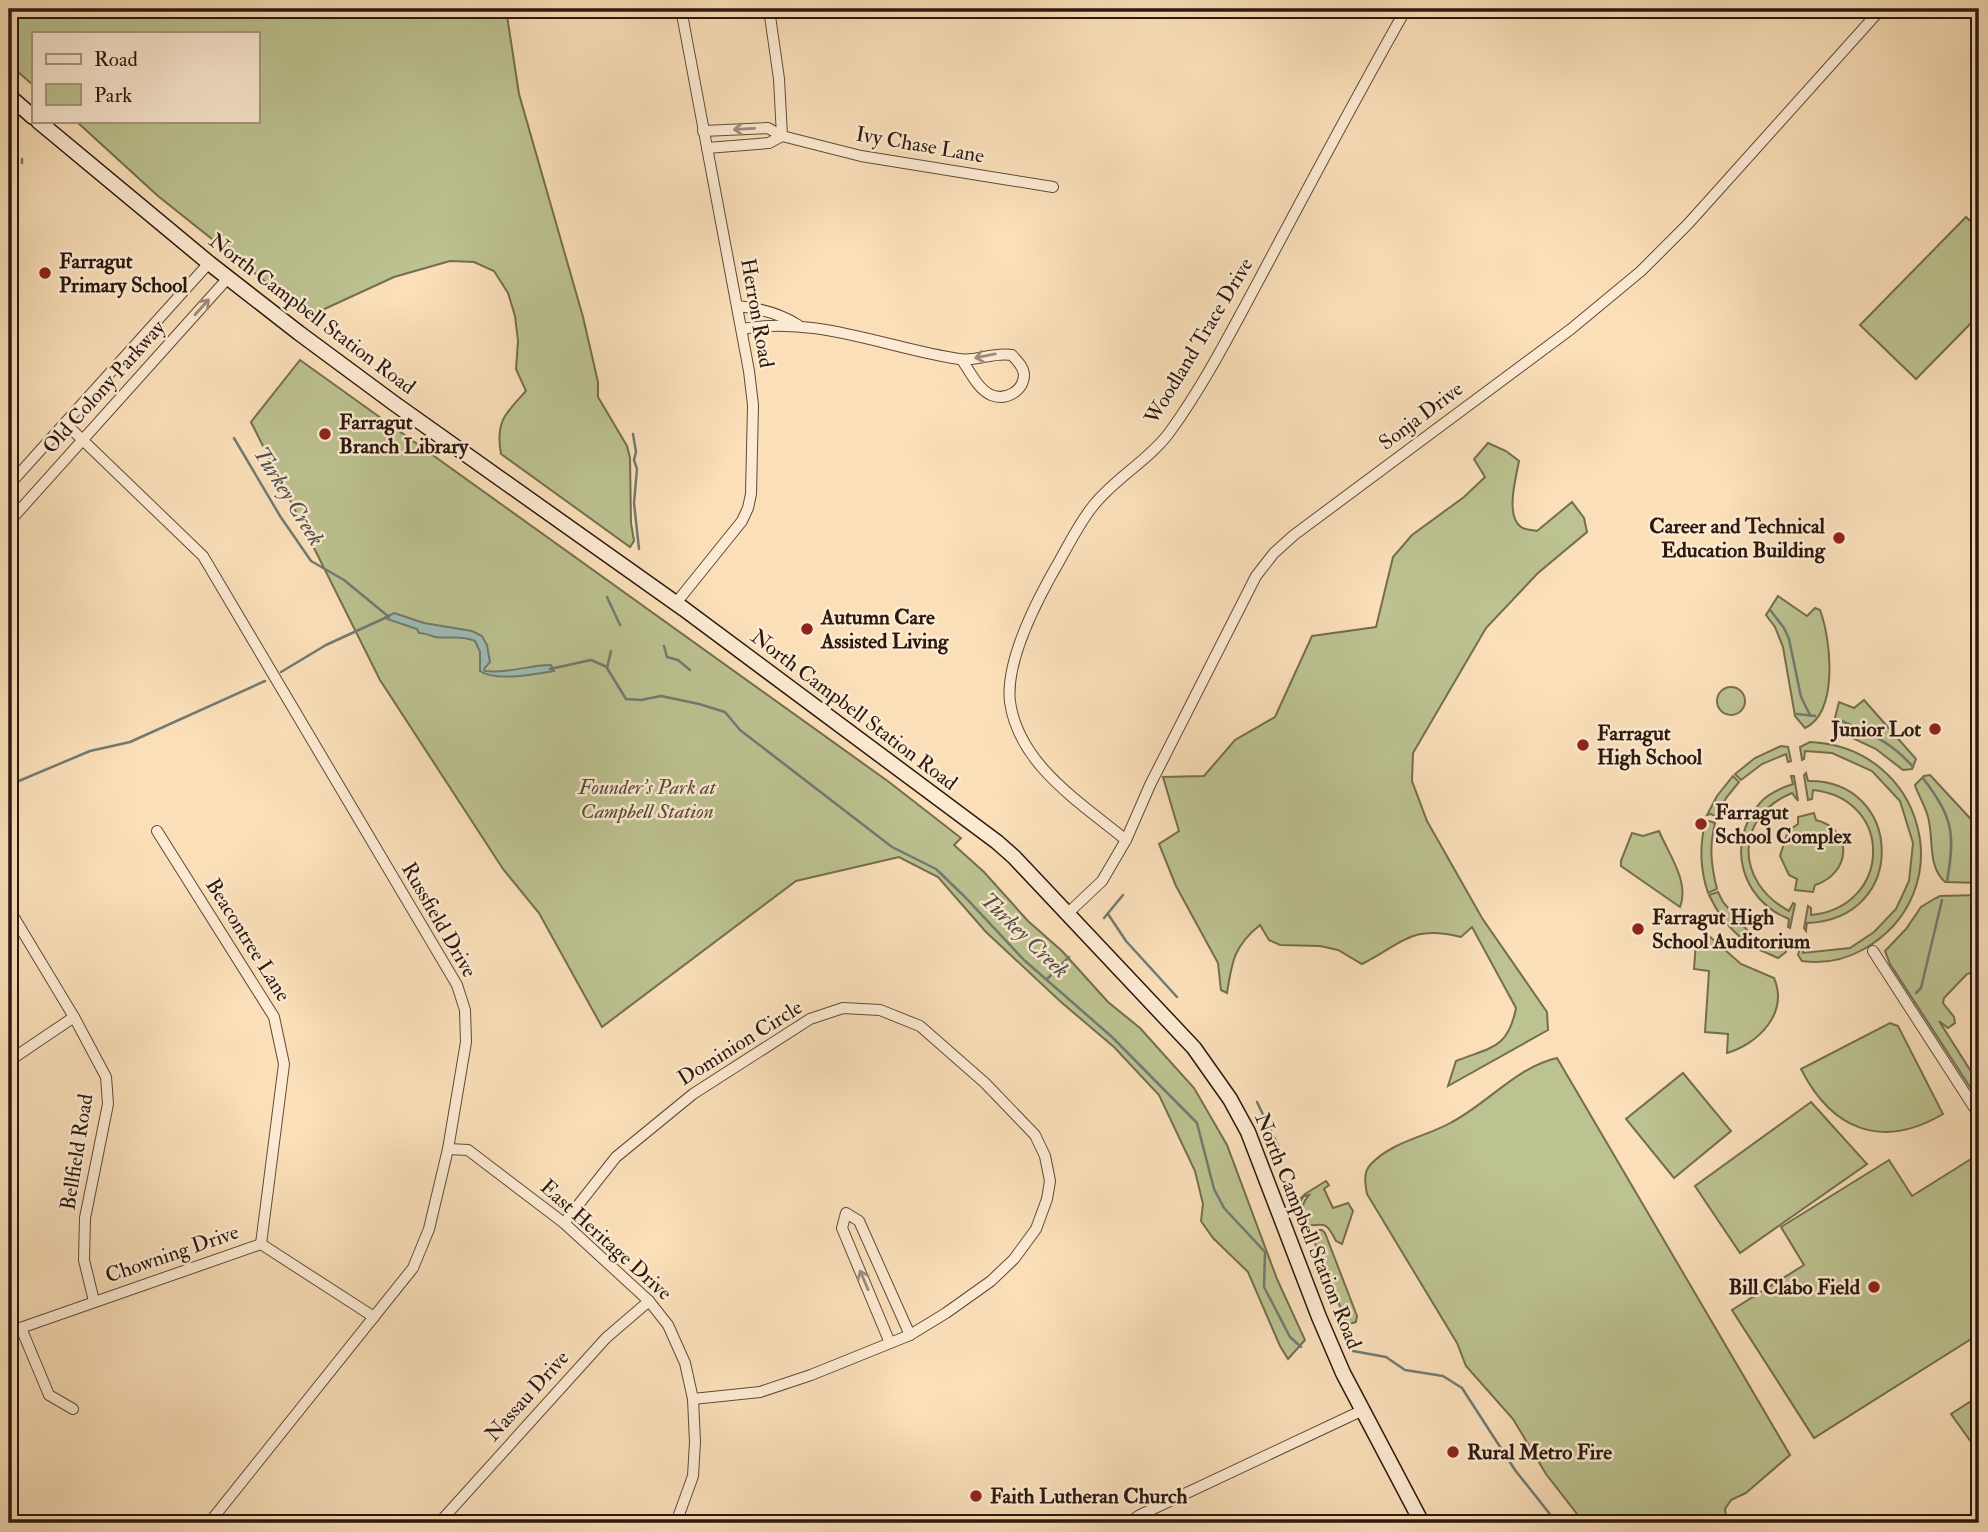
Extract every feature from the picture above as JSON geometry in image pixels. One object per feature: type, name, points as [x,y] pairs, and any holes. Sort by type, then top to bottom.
[{"type":"main road","points":[[9,96],[32,116]]},
{"type":"main road","name":"North Campbell Station Road","points":[[39,122],[209,263],[395,404],[676,603],[997,842],[1194,1048],[1230,1099],[1248,1132],[1319,1317],[1362,1411],[1422,1523]]},
{"type":"street","name":"Herron Road","points":[[676,603],[742,521],[748,508],[751,494],[753,405],[742,329],[681,9]]},
{"type":"street","points":[[769,9],[779,79],[782,136]]},
{"type":"street","name":"Woodland Trace Drive","points":[[1126,840],[1059,785],[1027,750],[1016,727],[1010,701],[1012,667],[1025,630],[1059,562],[1093,505],[1150,454],[1168,434],[1198,387],[1406,9]]},
{"type":"street","name":"Sonja Drive","points":[[1067,914],[1102,881],[1126,840],[1150,785],[1250,587],[1274,553],[1294,535],[1571,329],[1642,271],[1688,224],[1881,9]]},
{"type":"street","name":"Ivy Chase Lane","points":[[704,131],[768,128],[782,136],[861,156],[1053,187]]},
{"type":"street","name":"Ivy Chase Lane","points":[[706,148],[769,143],[782,136]]},
{"type":"street","name":"Old Colony Parkway","points":[[9,485],[209,263]]},
{"type":"street","name":"Old Colony Parkway","points":[[9,522],[228,278]]},
{"type":"street","points":[[737,306],[757,308],[783,316],[799,325]]},
{"type":"street","points":[[742,329],[763,325],[799,325],[962,360],[990,354],[1012,355],[1020,363],[1024,373],[1021,386],[1004,398],[990,394],[977,383],[962,360]]},
{"type":"street","name":"Russfield Drive","points":[[65,423],[203,556],[457,985],[466,1010],[466,1042],[448,1149],[429,1228],[413,1268],[209,1523]]},
{"type":"street","name":"Beacontree Lane","points":[[157,831],[274,1017],[284,1064],[261,1244]]},
{"type":"street","name":"Bellfield Road","points":[[9,909],[74,1017],[106,1077],[108,1104],[85,1218],[85,1260],[94,1301]]},
{"type":"street","points":[[1873,951],[1979,1115]]},
{"type":"street","name":"Dominion Circle","points":[[564,1223],[616,1157],[693,1094],[810,1019],[843,1008],[880,1010],[920,1026],[985,1083],[1035,1135],[1045,1156],[1050,1181],[1047,1199],[1036,1228],[1014,1259],[991,1281],[946,1313],[910,1335],[890,1343],[760,1392],[693,1399]]},
{"type":"street","points":[[9,1061],[74,1017]]},
{"type":"street","name":"East Heritage Drive","points":[[448,1149],[468,1150],[564,1223],[649,1301],[668,1325],[685,1363],[693,1399],[695,1442],[693,1476],[676,1523]]},
{"type":"street","points":[[890,1343],[842,1228],[846,1213],[859,1222],[910,1335]]},
{"type":"street","name":"Chowning Drive","points":[[9,1332],[261,1244],[374,1317]]},
{"type":"street","name":"Nassau Drive","points":[[439,1523],[606,1338],[649,1301]]},
{"type":"street","points":[[22,1328],[49,1395],[73,1409]]},
{"type":"street","points":[[1128,1523],[1362,1411]]},
{"type":"green space","points":[[9,9],[506,9],[519,94],[583,317],[598,382],[598,397],[627,446],[630,458],[631,523],[634,541],[630,547],[501,454],[501,425],[513,405],[526,391],[516,369],[518,341],[515,316],[508,293],[494,271],[474,262],[450,261],[394,277],[318,312],[306,314],[158,196],[77,122],[259,122],[259,32],[32,32],[32,84],[9,64]]},
{"type":"green space","points":[[1966,217],[1979,229],[1979,315],[1916,379],[1860,325]]},
{"type":"green space","name":"Founder's Park at Campbell Station","points":[[300,360],[889,782],[961,838],[954,845],[984,872],[1028,921],[1062,951],[1108,1002],[1140,1028],[1194,1088],[1227,1145],[1277,1279],[1305,1340],[1288,1359],[1248,1272],[1213,1238],[1201,1221],[1203,1204],[1195,1171],[1159,1095],[1114,1047],[986,932],[938,877],[899,857],[796,881],[602,1027],[539,913],[503,869],[380,680],[251,422]]},
{"type":"green space","points":[[1488,443],[1506,451],[1519,461],[1513,506],[1516,522],[1521,527],[1537,531],[1572,502],[1584,518],[1587,532],[1538,573],[1486,628],[1413,753],[1412,781],[1427,821],[1482,918],[1547,1012],[1548,1030],[1448,1086],[1456,1061],[1488,1049],[1503,1039],[1513,1021],[1516,1008],[1472,927],[1461,937],[1430,933],[1408,938],[1362,964],[1338,950],[1320,946],[1280,945],[1269,940],[1260,925],[1239,947],[1227,993],[1221,990],[1218,963],[1176,886],[1159,844],[1179,831],[1163,777],[1204,776],[1235,740],[1275,717],[1312,636],[1376,627],[1393,557],[1412,535],[1464,497],[1485,477],[1474,459]]},
{"type":"green space","points":[[1778,596],[1807,616],[1815,608],[1820,610],[1824,623],[1829,656],[1828,691],[1816,720],[1805,728],[1795,716],[1783,647],[1775,627],[1766,615]]},
{"type":"green space","points":[[1731,687],[1741,691],[1745,701],[1741,711],[1731,715],[1721,711],[1717,701],[1721,691]]},
{"type":"green space","points":[[1864,700],[1916,759],[1912,769],[1903,770],[1876,749],[1848,736],[1834,722],[1839,702],[1854,708]]},
{"type":"green space","points":[[1810,742],[1849,750],[1881,768],[1904,795],[1917,826],[1921,860],[1914,893],[1895,924],[1857,953],[1818,962],[1802,961],[1798,955],[1800,947],[1803,947],[1803,953],[1850,948],[1874,932],[1896,909],[1909,881],[1913,843],[1900,801],[1872,771],[1832,753],[1805,751],[1802,760],[1800,747]]},
{"type":"green space","points":[[1781,746],[1788,747],[1791,761],[1788,762],[1786,754],[1762,764],[1741,780],[1735,774],[1755,758]]},
{"type":"green space","points":[[1806,773],[1808,781],[1839,786],[1862,802],[1877,824],[1882,850],[1878,876],[1864,899],[1841,916],[1807,923],[1806,931],[1804,928],[1808,906],[1811,908],[1811,915],[1838,908],[1857,893],[1869,874],[1873,853],[1870,831],[1859,812],[1840,798],[1813,790],[1812,799],[1808,800],[1804,775]]},
{"type":"green space","points":[[1930,775],[1979,828],[1979,883],[1945,882],[1939,875],[1933,860],[1928,817],[1915,785],[1924,776]]},
{"type":"green space","points":[[1733,776],[1739,782],[1726,798],[1717,817],[1707,815],[1717,796]]},
{"type":"green space","points":[[1791,776],[1794,776],[1798,801],[1792,793],[1773,804],[1759,817],[1751,833],[1749,850],[1751,867],[1759,884],[1771,899],[1789,911],[1793,903],[1795,904],[1790,928],[1789,919],[1759,898],[1743,869],[1741,852],[1749,819],[1767,796],[1793,784]]},
{"type":"green space","points":[[1814,813],[1816,820],[1829,825],[1842,842],[1841,862],[1835,872],[1815,885],[1813,892],[1795,890],[1797,879],[1789,875],[1780,856],[1788,831],[1798,824],[1798,817]]},
{"type":"green space","points":[[1706,820],[1715,823],[1712,856],[1717,889],[1708,893],[1701,857]]},
{"type":"green space","points":[[1659,831],[1680,878],[1680,907],[1621,866],[1632,833],[1643,836]]},
{"type":"green space","points":[[1718,892],[1747,930],[1740,937],[1722,918],[1709,895]]},
{"type":"green space","points":[[1979,895],[1979,970],[1967,974],[1944,998],[1943,1003],[1954,1017],[1955,1023],[1948,1028],[1939,1021],[1979,1084],[1979,1101],[1890,964],[1885,951],[1906,929],[1921,907],[1934,899],[1940,896]]},
{"type":"green space","points":[[1748,932],[1781,950],[1787,943],[1786,952],[1778,958],[1753,947],[1742,939]]},
{"type":"green space","points":[[1709,936],[1741,964],[1774,978],[1778,991],[1774,1015],[1768,1025],[1750,1042],[1727,1053],[1728,1034],[1705,1032],[1709,971],[1694,969],[1696,942]]},
{"type":"green space","points":[[1890,1023],[1898,1026],[1943,1114],[1921,1125],[1899,1131],[1879,1132],[1843,1120],[1814,1090],[1801,1069]]},
{"type":"green space","points":[[1557,1058],[1790,1455],[1746,1493],[1731,1500],[1725,1509],[1727,1523],[1584,1523],[1546,1474],[1513,1419],[1466,1366],[1457,1343],[1367,1194],[1367,1171],[1380,1156],[1452,1122],[1529,1069]]},
{"type":"green space","points":[[1683,1073],[1731,1131],[1674,1178],[1626,1119]]},
{"type":"green space","points":[[1811,1102],[1867,1164],[1740,1253],[1695,1186]]},
{"type":"green space","name":"Bill Clabo Field","points":[[1979,1154],[1979,1334],[1814,1438],[1732,1310],[1804,1265],[1781,1227],[1889,1160],[1912,1196]]},
{"type":"green space","points":[[1326,1181],[1329,1185],[1324,1189],[1333,1208],[1348,1203],[1353,1211],[1342,1244],[1336,1241],[1324,1225],[1306,1226],[1303,1218],[1303,1206],[1309,1195],[1304,1196],[1300,1202],[1299,1200],[1305,1194]]},
{"type":"green space","points":[[1316,1230],[1325,1233],[1357,1316],[1356,1322],[1349,1324],[1345,1319],[1313,1238]]},
{"type":"green space","points":[[1979,1396],[1979,1453],[1951,1414]]},
{"type":"water","points":[[394,613],[424,623],[472,631],[482,636],[487,645],[490,662],[485,671],[551,665],[554,671],[516,676],[487,674],[480,671],[480,652],[475,641],[419,633],[417,629],[387,619],[386,617]]},
{"type":"waterway","name":"Turkey Creek","points":[[633,434],[637,469],[634,503],[639,549]]},
{"type":"waterway","name":"Turkey Creek","points":[[234,438],[280,516],[311,561],[344,580],[389,617]]},
{"type":"waterway","name":"Turkey Creek","points":[[607,597],[620,625]]},
{"type":"waterway","points":[[1771,611],[1789,639],[1801,697],[1810,715]]},
{"type":"waterway","points":[[281,672],[326,645],[387,617]]},
{"type":"waterway","points":[[664,646],[667,657],[678,660],[690,670]]},
{"type":"waterway","name":"Turkey Creek","points":[[611,651],[607,668],[626,699],[641,700],[661,696],[725,712],[740,730],[892,847],[936,869],[1024,960],[1112,1037],[1197,1123],[1214,1189],[1224,1208],[1265,1252],[1264,1287],[1290,1337],[1301,1347]]},
{"type":"waterway","name":"Turkey Creek","points":[[550,669],[591,660],[607,667]]},
{"type":"waterway","points":[[9,780],[14,783],[90,751],[130,742],[265,681]]},
{"type":"waterway","points":[[1797,714],[1815,716]]},
{"type":"waterway","points":[[1837,719],[1887,744],[1913,767]]},
{"type":"waterway","points":[[1923,778],[1946,815],[1949,826],[1951,850],[1947,881]]},
{"type":"waterway","points":[[1104,918],[1123,895]]},
{"type":"waterway","points":[[1916,993],[1921,988],[1942,900]]},
{"type":"waterway","points":[[1108,914],[1126,941],[1177,997]]},
{"type":"waterway","points":[[1047,979],[1069,957]]},
{"type":"waterway","points":[[1257,1102],[1283,1156]]},
{"type":"waterway","name":"Turkey Creek","points":[[1353,1351],[1386,1357],[1405,1370],[1443,1376],[1462,1388],[1515,1470],[1557,1523]]},
{"type":"place","name":"Farragut Primary School","points":[[45,273]]},
{"type":"place","name":"Farragut Branch Library","points":[[325,434]]},
{"type":"place","name":"Career and Technical Education Building","points":[[1839,538]]},
{"type":"place","name":"Autumn Care Assisted Living","points":[[807,629]]},
{"type":"place","name":"Junior Lot","points":[[1935,729]]},
{"type":"place","name":"Farragut High School","points":[[1583,745]]},
{"type":"place","name":"Farragut School Complex","points":[[1701,824]]},
{"type":"place","name":"Farragut High School Auditorium","points":[[1638,929]]},
{"type":"place","name":"Bill Clabo Field","points":[[1874,1287]]},
{"type":"place","name":"Rural Metro Fire","points":[[1453,1452]]},
{"type":"place","name":"Faith Lutheran Church","points":[[976,1496]]}]
